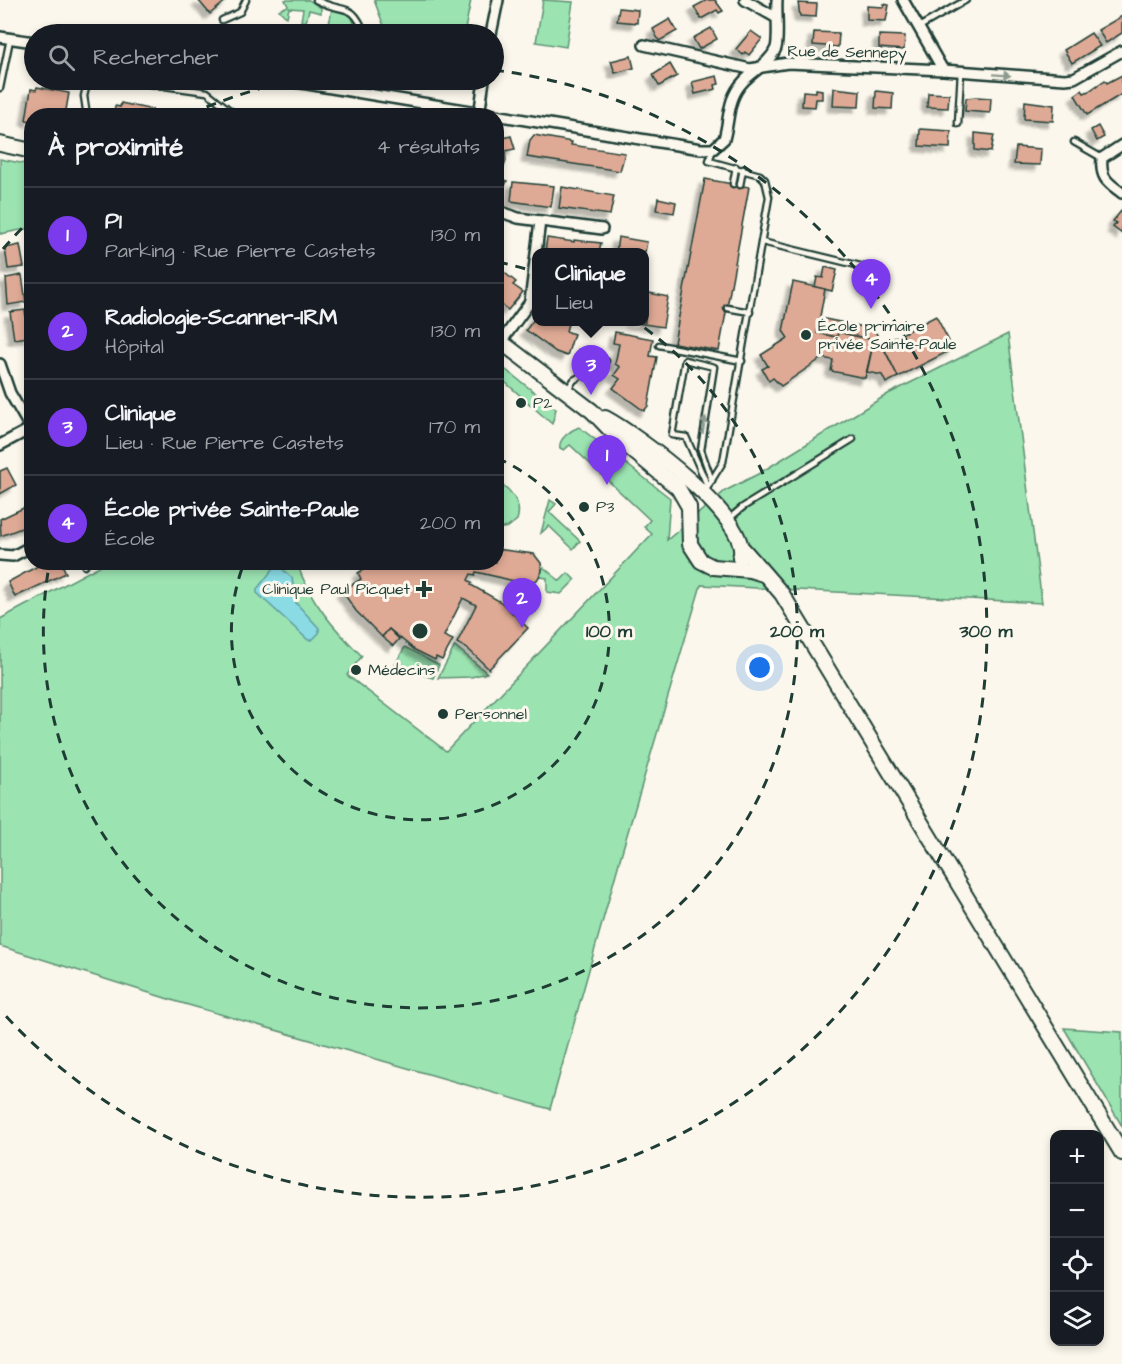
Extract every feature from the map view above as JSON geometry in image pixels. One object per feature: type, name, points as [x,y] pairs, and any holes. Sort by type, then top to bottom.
[{"type":"street","points":[[493,24],[498,0]]},
{"type":"street","points":[[745,0],[775,17]]},
{"type":"street","points":[[777,0],[776,47],[788,63]]},
{"type":"street","points":[[903,0],[944,70]]},
{"type":"street","points":[[5,38],[24,41]]},
{"type":"street","name":"Rue de Sennepy","points":[[644,45],[760,69],[788,63],[1074,78],[1122,51]]},
{"type":"street","points":[[504,117],[701,149],[713,149],[724,139],[728,108],[733,97],[743,82],[760,69],[776,47]]},
{"type":"street","points":[[344,90],[452,108]]},
{"type":"street","points":[[481,108],[483,90]]},
{"type":"street","points":[[436,105],[440,108]]},
{"type":"street","points":[[0,144],[24,149]]},
{"type":"street","points":[[1122,145],[1102,158],[1101,169],[1104,180],[1122,193]]},
{"type":"street","points":[[504,213],[518,218],[602,229]]},
{"type":"street","points":[[537,248],[540,221]]},
{"type":"street","points":[[504,334],[530,302],[532,286]]},
{"type":"street","points":[[504,344],[592,411],[686,498],[690,544],[696,556],[706,565],[726,570],[750,570],[768,576]]},
{"type":"street","points":[[0,364],[10,393],[24,416]]},
{"type":"street","points":[[592,411],[630,432],[706,490],[728,520],[742,549],[768,576],[788,605],[1122,1152]]},
{"type":"street","points":[[0,445],[24,432]]},
{"type":"street","points":[[706,490],[690,524],[699,546],[713,558],[722,561],[736,560],[740,557],[742,549]]},
{"type":"street","points":[[0,555],[13,556],[24,550]]},
{"type":"lane","points":[[222,20],[240,12],[246,0]]},
{"type":"lane","points":[[316,0],[353,9],[358,14],[362,24]]},
{"type":"lane","points":[[919,27],[966,0]]},
{"type":"lane","points":[[0,88],[5,38]]},
{"type":"lane","points":[[958,124],[961,72]]},
{"type":"lane","points":[[86,90],[86,108]]},
{"type":"lane","points":[[193,90],[207,92],[227,108]]},
{"type":"lane","points":[[1074,142],[1102,158]]},
{"type":"lane","points":[[706,490],[723,462],[762,242],[768,189],[760,175],[710,161],[713,149]]},
{"type":"lane","points":[[733,184],[736,167]]},
{"type":"lane","points":[[740,185],[743,169]]},
{"type":"lane","points":[[762,242],[877,270]]},
{"type":"lane","points":[[728,308],[750,312]]},
{"type":"lane","points":[[659,345],[742,361]]},
{"type":"lane","points":[[706,490],[686,437],[672,435],[685,360],[714,367],[701,450],[712,481]]},
{"type":"lane","points":[[566,392],[574,380],[606,362]]},
{"type":"lane","points":[[728,520],[743,507],[853,439]]},
{"type":"green space","points":[[285,0],[309,0],[321,8],[321,13],[309,10],[306,22],[301,21],[303,9],[289,8],[287,17],[279,10],[288,6]]},
{"type":"green space","points":[[374,0],[471,0],[466,24],[383,24]]},
{"type":"green space","points":[[543,0],[573,2],[566,47],[536,42]]},
{"type":"green space","points":[[332,9],[351,15],[354,24],[329,24]]},
{"type":"green space","points":[[0,159],[24,164],[24,229],[0,234]]},
{"type":"green space","points":[[1008,334],[1042,603],[701,585],[622,852],[550,1109],[178,1002],[0,946],[0,619],[92,570],[300,570],[315,602],[362,656],[347,675],[446,751],[652,534],[644,527],[650,520],[570,445],[564,450],[560,448],[561,441],[569,433],[579,427],[670,498],[667,540],[725,491],[758,474],[888,394]]},
{"type":"green space","points":[[504,368],[556,409],[552,424],[504,381]]},
{"type":"green space","points":[[504,486],[514,497],[518,508],[517,520],[504,528]]},
{"type":"green space","points":[[550,500],[556,504],[549,512],[580,541],[573,549],[549,526],[541,533]]},
{"type":"green space","points":[[543,567],[560,581],[568,573],[575,580],[561,594],[547,592],[547,578],[540,577]]},
{"type":"green space","points":[[455,646],[487,673],[471,677],[438,678]]},
{"type":"green space","points":[[405,647],[439,665],[433,678],[394,666]]},
{"type":"green space","points":[[1064,1028],[1122,1032],[1122,1126]]},
{"type":"water","points":[[272,570],[283,570],[292,578],[296,603],[319,628],[319,633],[312,640],[308,640],[257,593],[257,589]]},
{"type":"building","points":[[198,0],[227,0],[210,14]]},
{"type":"building","points":[[707,0],[715,0],[723,11],[719,13],[717,10],[701,19],[694,7]]},
{"type":"building","points":[[798,3],[817,4],[816,17],[800,16]]},
{"type":"building","points":[[884,4],[889,5],[886,21],[867,20],[867,6],[884,7]]},
{"type":"building","points":[[619,8],[638,10],[637,23],[617,21]]},
{"type":"building","points":[[1122,16],[1122,33],[1106,43],[1098,30]]},
{"type":"building","points":[[670,19],[677,31],[659,41],[653,29]]},
{"type":"building","points":[[711,28],[717,39],[699,49],[693,38]]},
{"type":"building","points":[[751,31],[762,39],[749,55],[745,52],[743,55],[736,49]]},
{"type":"building","points":[[814,32],[839,33],[838,47],[813,45]]},
{"type":"building","points":[[1091,33],[1100,46],[1072,63],[1064,50]]},
{"type":"building","points":[[879,35],[905,36],[904,50],[879,48]]},
{"type":"building","points":[[631,56],[634,68],[615,73],[611,61]]},
{"type":"building","points":[[670,64],[677,76],[659,86],[653,75]]},
{"type":"building","points":[[1122,75],[1122,94],[1087,115],[1075,95],[1082,90],[1084,93],[1089,91],[1105,80],[1107,83]]},
{"type":"building","points":[[717,76],[719,84],[715,85],[716,89],[695,94],[692,82]]},
{"type":"building","points":[[834,88],[860,91],[859,107],[833,106]]},
{"type":"building","points":[[816,89],[822,90],[822,99],[816,99],[815,107],[802,106],[803,91],[816,92]]},
{"type":"building","points":[[31,90],[69,93],[66,108],[28,108]]},
{"type":"building","points":[[876,91],[893,93],[892,109],[875,108]]},
{"type":"building","points":[[928,93],[949,94],[948,108],[927,107]]},
{"type":"building","points":[[966,98],[991,98],[990,113],[965,111]]},
{"type":"building","points":[[1025,101],[1054,105],[1053,121],[1024,119]]},
{"type":"building","points":[[121,103],[144,108],[115,108],[115,106],[120,107]]},
{"type":"building","points":[[1098,126],[1104,137],[1097,141],[1091,130]]},
{"type":"building","points":[[920,129],[951,131],[950,148],[919,146]]},
{"type":"building","points":[[975,133],[994,135],[991,152],[975,150]]},
{"type":"building","points":[[534,135],[572,142],[571,145],[625,153],[620,171],[527,157],[530,140]]},
{"type":"building","points":[[511,136],[515,149],[505,151],[504,167],[504,138]]},
{"type":"building","points":[[1016,147],[1041,149],[1040,165],[1014,164]]},
{"type":"building","points":[[705,179],[749,187],[719,351],[674,343]]},
{"type":"building","points":[[513,182],[554,186],[551,207],[511,201]]},
{"type":"building","points":[[562,187],[614,196],[610,215],[559,208]]},
{"type":"building","points":[[658,198],[676,202],[674,213],[656,210]]},
{"type":"building","points":[[1121,211],[1122,234],[1113,227],[1116,223],[1113,221]]},
{"type":"building","points":[[618,237],[647,242],[646,248],[617,248]]},
{"type":"building","points":[[547,238],[601,243],[600,248],[546,248]]},
{"type":"building","points":[[20,245],[24,267],[8,269],[5,248]]},
{"type":"building","points":[[825,267],[837,270],[832,291],[815,287],[817,277],[823,278]]},
{"type":"building","points":[[504,272],[516,282],[513,285],[523,292],[508,310],[504,307]]},
{"type":"building","points":[[22,275],[24,302],[8,305],[6,278]]},
{"type":"building","name":"École primaire privée Sainte-Paule","points":[[793,282],[825,289],[817,333],[837,337],[838,332],[874,340],[865,378],[831,371],[833,360],[822,358],[781,386],[773,378],[769,381],[762,369],[768,366],[761,355],[788,338],[783,331]]},
{"type":"building","points":[[649,293],[668,297],[663,327],[649,325]]},
{"type":"building","points":[[24,310],[24,338],[14,339],[10,312]]},
{"type":"building","points":[[936,316],[953,349],[898,377],[882,344]]},
{"type":"building","points":[[820,318],[874,329],[898,377],[886,383],[882,375],[867,372],[874,340],[838,332],[837,337],[817,333]]},
{"type":"building","points":[[532,322],[532,326],[567,326],[566,331],[574,334],[567,356],[556,352],[526,330]]},
{"type":"building","points":[[615,332],[653,339],[650,356],[657,357],[648,406],[644,411],[613,388],[620,379],[614,375],[620,367],[615,364],[619,344],[613,343]]},
{"type":"building","points":[[7,468],[16,485],[0,494],[0,471]]},
{"type":"building","points":[[24,508],[24,527],[1,536],[0,519]]},
{"type":"building","name":"Clinique Paul Picquet","points":[[504,550],[534,554],[541,563],[542,571],[537,580],[527,584],[476,572],[475,575],[471,574],[468,580],[472,583],[471,585],[501,602],[528,628],[489,669],[468,649],[457,643],[476,605],[463,598],[444,636],[453,640],[442,660],[436,657],[435,660],[415,650],[389,629],[382,637],[356,611],[342,591],[361,579],[358,573],[363,570],[504,570]]},
{"type":"building","points":[[30,570],[65,570],[66,573],[15,597],[8,582]]},
{"type":"building","points":[[389,629],[399,639],[393,646],[382,637]]},
{"type":"place","name":"École privée Sainte-Paule","points":[[871,309]]},
{"type":"place","name":"École primaire privée Sainte-Paule","points":[[806,335]]},
{"type":"place","name":"Clinique","points":[[591,395]]},
{"type":"place","name":"P2","points":[[521,403]]},
{"type":"place","name":"P1","points":[[607,485]]},
{"type":"place","name":"P3","points":[[584,507]]},
{"type":"place","name":"Clinique Paul Picquet","points":[[424,589]]},
{"type":"place","name":"Radiologie-Scanner-IRM","points":[[522,628]]},
{"type":"place","name":"Médecins","points":[[356,670]]},
{"type":"place","name":"Personnel","points":[[443,714]]}]
